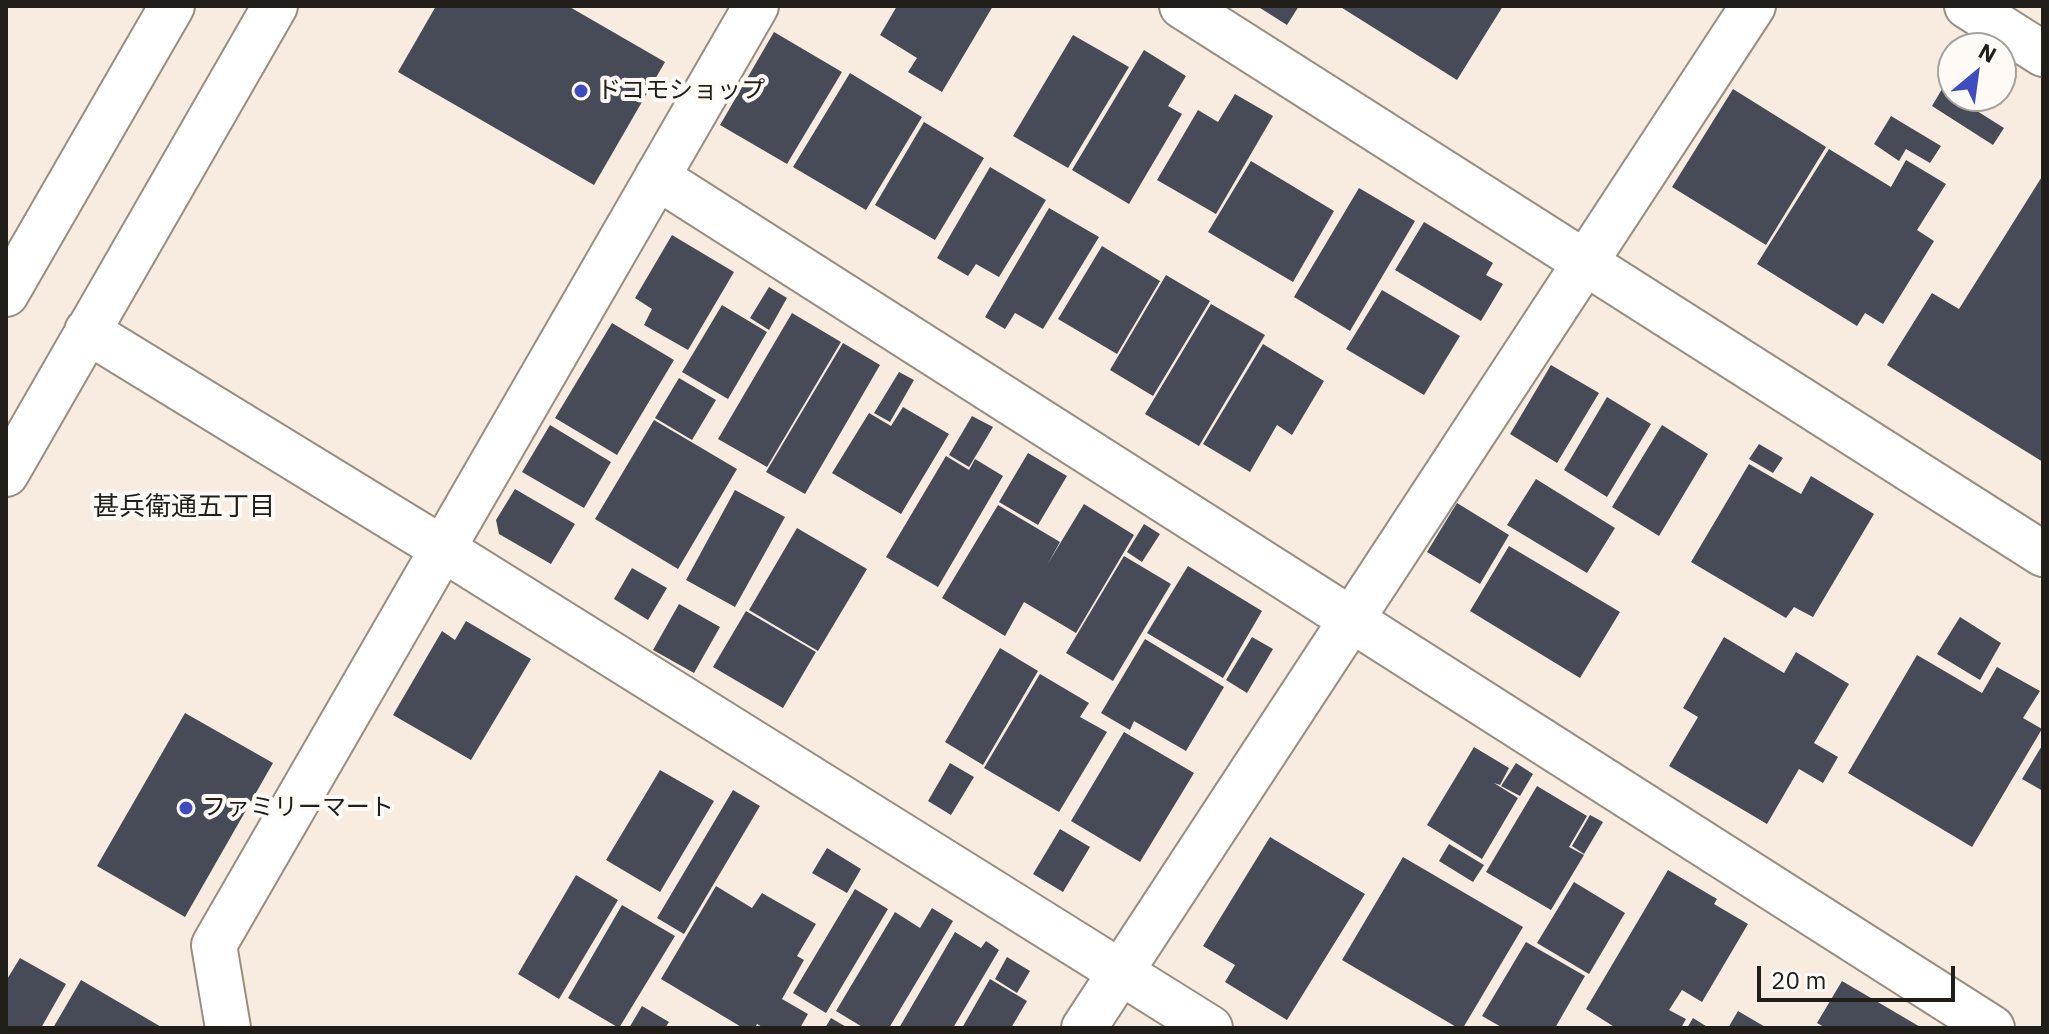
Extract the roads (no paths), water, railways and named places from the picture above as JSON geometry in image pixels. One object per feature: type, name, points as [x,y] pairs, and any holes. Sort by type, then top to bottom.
[{"type":"street","points":[[8,285],[172,6]]},
{"type":"street","points":[[6,474],[275,6]]},
{"type":"street","points":[[228,1028],[214,945],[756,6]]},
{"type":"street","points":[[1182,6],[2043,554]]},
{"type":"street","points":[[1084,1028],[1753,6]]},
{"type":"street","points":[[1967,6],[2043,54]]},
{"type":"street","points":[[657,177],[1992,1028]]},
{"type":"street","points":[[87,331],[443,549],[1210,1028]]},
{"type":"place","name":"ドコモショップ","points":[[581,91]]},
{"type":"place","name":"ファミリーマート","points":[[186,808]]},
{"type":"district","name":"甚兵衛通五丁目","points":[[184,507]]}]
